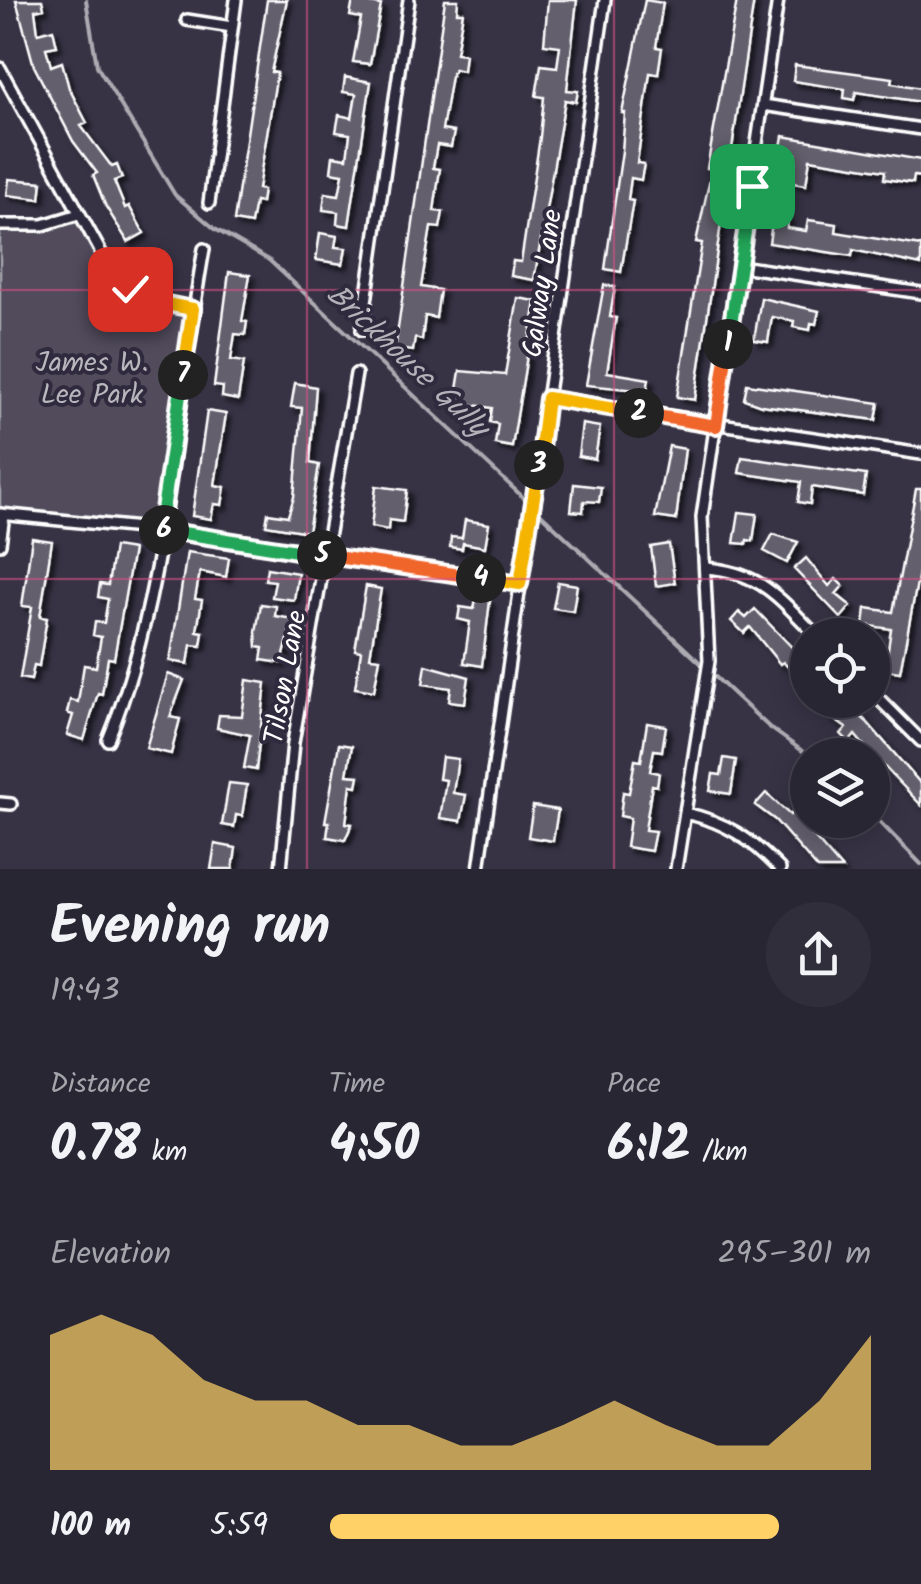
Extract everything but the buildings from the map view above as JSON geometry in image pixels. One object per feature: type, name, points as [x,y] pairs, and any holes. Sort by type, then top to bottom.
[{"type":"street","points":[[208,204],[236,0]]},
{"type":"street","points":[[362,330],[408,0]]},
{"type":"street","name":"Galway Lane","points":[[479,869],[605,0]]},
{"type":"street","points":[[676,869],[709,661],[702,517],[778,0]]},
{"type":"street","points":[[188,20],[232,27]]},
{"type":"street","points":[[0,68],[120,281],[142,296],[193,309]]},
{"type":"street","points":[[763,105],[921,129]]},
{"type":"street","points":[[0,225],[43,225],[79,214]]},
{"type":"street","points":[[108,740],[127,694],[160,530],[204,249]]},
{"type":"street","points":[[740,266],[921,294]]},
{"type":"street","name":"Tilson Lane","points":[[281,869],[293,743],[328,556],[356,374]]},
{"type":"street","points":[[547,398],[921,454]]},
{"type":"street","points":[[0,544],[2,514],[160,530],[520,584]]},
{"type":"street","points":[[705,568],[746,574],[776,595],[799,618]]},
{"type":"street","points":[[890,710],[921,741]]},
{"type":"street","points":[[684,813],[714,820],[751,839],[780,869]]},
{"type":"green space","name":"James W. Lee Park","points":[[79,214],[121,279],[148,294],[193,309],[160,530],[0,514],[0,225],[18,227]]},
{"type":"waterway","name":"Brickhouse Gully","points":[[86,0],[97,66],[175,195],[215,229],[269,260],[769,727],[790,742]]},
{"type":"waterway","name":"Brickhouse Gully","points":[[890,832],[921,864]]},
{"type":"route","points":[[130,289],[166,304],[193,309],[160,530],[520,584],[536,495],[547,398],[716,426],[752,186]]}]
